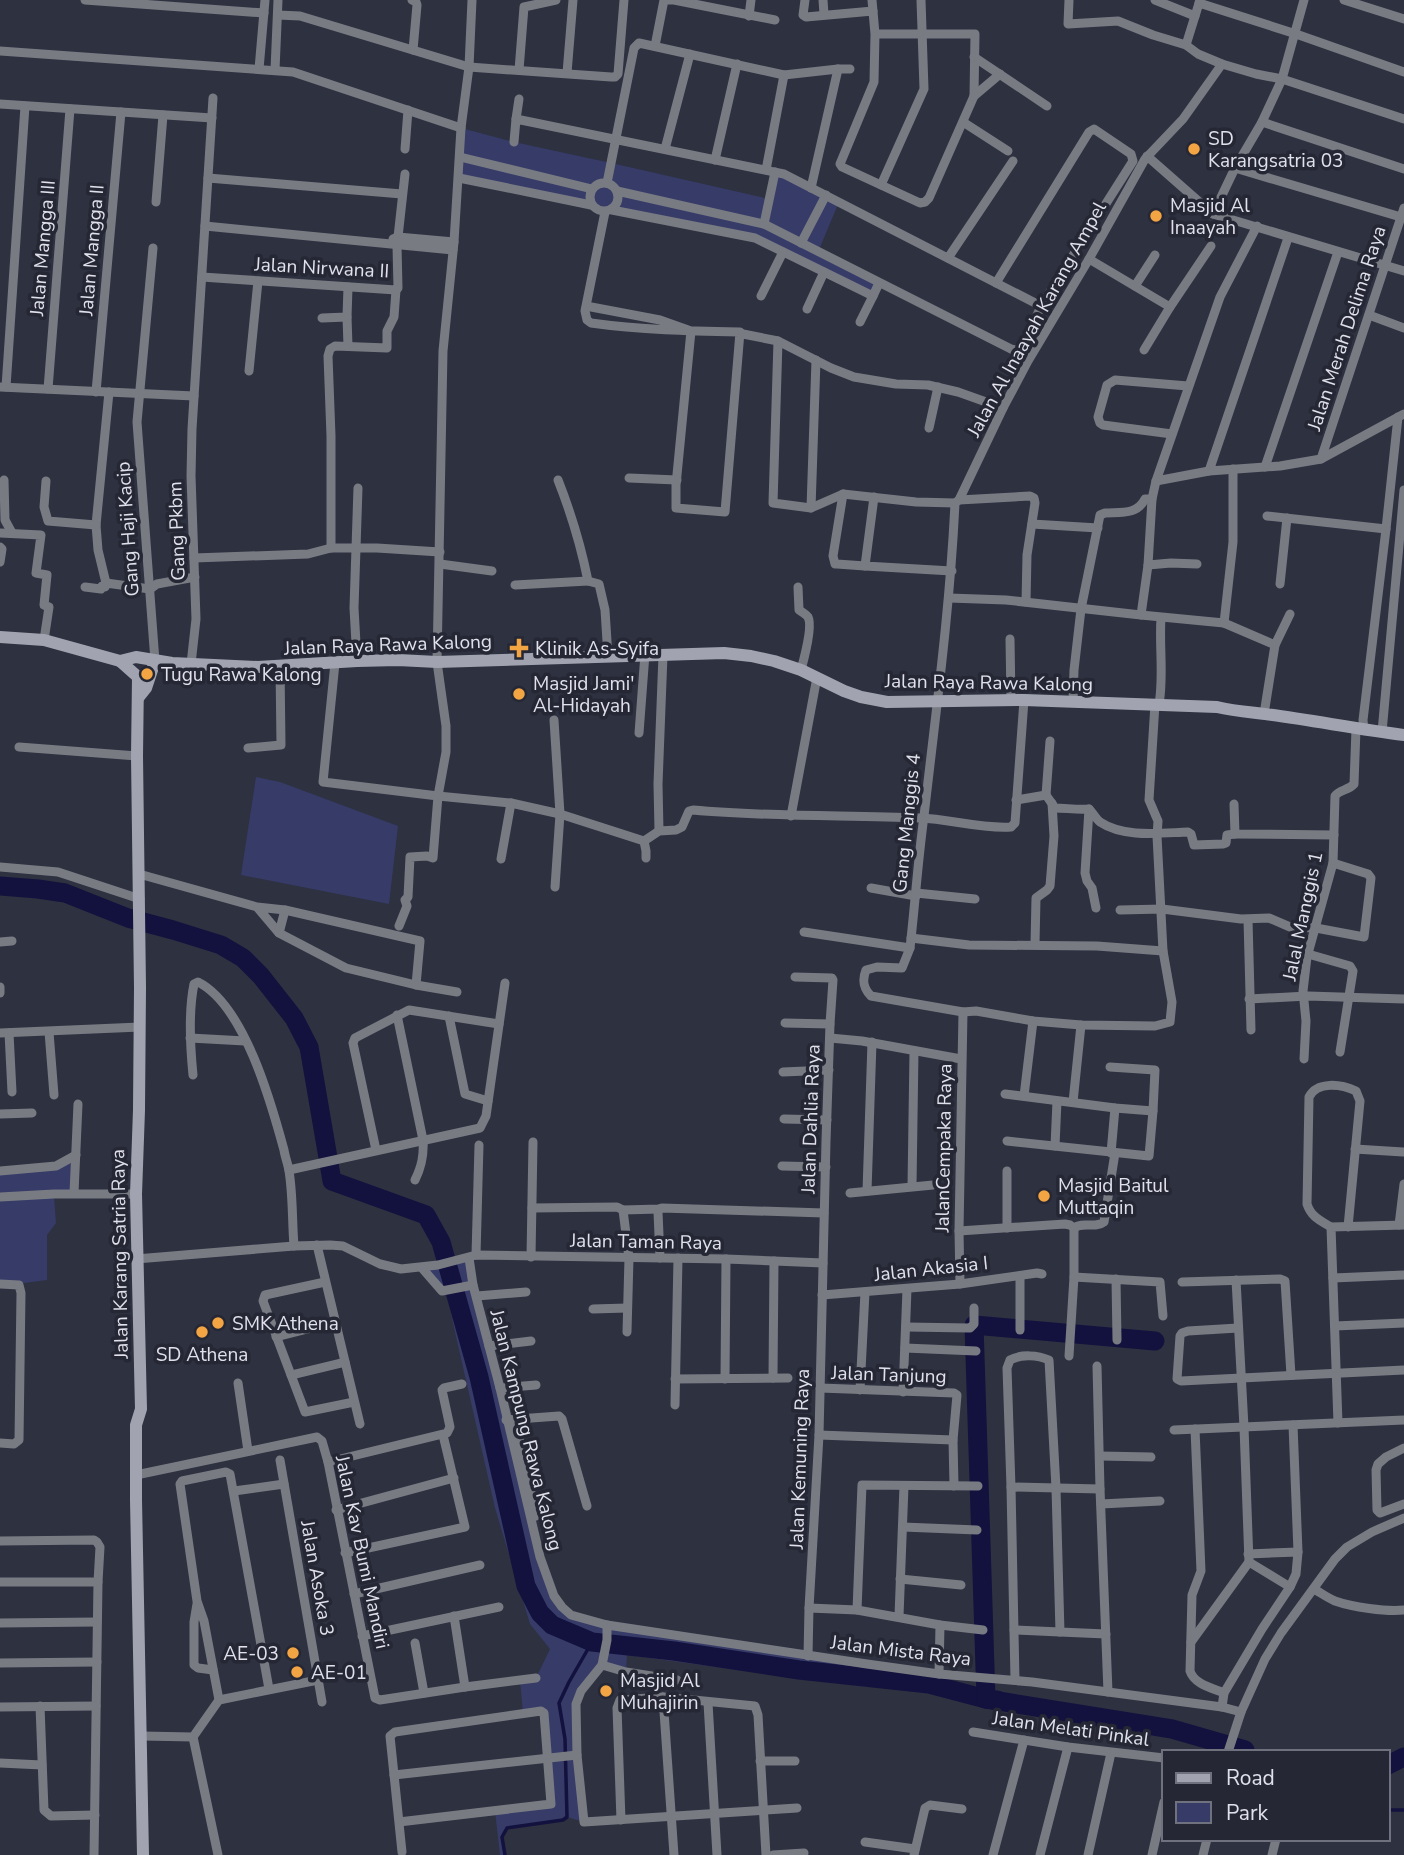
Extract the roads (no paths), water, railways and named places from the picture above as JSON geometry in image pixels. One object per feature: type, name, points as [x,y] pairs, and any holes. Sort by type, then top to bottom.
[{"type":"street","points":[[85,0],[221,5],[264,13]]},
{"type":"street","points":[[260,69],[265,0]]},
{"type":"street","points":[[275,70],[278,0]]},
{"type":"street","points":[[412,0],[417,5],[413,50]]},
{"type":"street","points":[[398,926],[407,906],[405,900],[408,897],[410,856],[433,858],[438,796],[446,752],[446,726],[437,662],[443,351],[454,246],[472,0]]},
{"type":"street","points":[[519,70],[524,6],[556,0]]},
{"type":"street","points":[[567,73],[573,0]]},
{"type":"street","points":[[278,15],[300,16],[468,67],[615,77],[618,74],[624,0]]},
{"type":"street","points":[[655,46],[664,0],[775,20]]},
{"type":"street","points":[[749,16],[751,0]]},
{"type":"street","points":[[805,0],[803,15],[806,17],[873,11]]},
{"type":"street","points":[[822,0],[824,15]]},
{"type":"street","points":[[872,0],[875,34],[874,82],[840,164],[881,186],[920,203],[925,202],[974,96],[975,34],[875,34]]},
{"type":"street","points":[[881,186],[923,92],[921,0]]},
{"type":"street","points":[[1069,0],[1068,24],[1118,21],[1186,45],[1198,54],[1222,64],[1282,79],[1404,119]]},
{"type":"street","points":[[1155,0],[1195,16]]},
{"type":"street","points":[[1213,214],[1282,79],[1304,0]]},
{"type":"street","points":[[1344,0],[1404,19]]},
{"type":"street","points":[[1186,45],[1200,2],[1404,72]]},
{"type":"street","points":[[607,183],[636,44],[784,75],[850,69]]},
{"type":"street","points":[[0,51],[293,72],[461,128]]},
{"type":"street","points":[[665,149],[690,54]]},
{"type":"street","points":[[975,57],[1047,106]]},
{"type":"street","points":[[715,160],[737,64]]},
{"type":"street","name":"Jalan Al Inaayah Karang Ampel","points":[[938,701],[957,501],[1028,361],[1147,156],[1183,119],[1222,64]]},
{"type":"street","points":[[811,188],[838,69]]},
{"type":"street","points":[[974,96],[1000,74]]},
{"type":"street","points":[[764,224],[784,75]]},
{"type":"street","name":"Gang Pkbm","points":[[191,664],[197,618],[191,476],[194,396],[214,97]]},
{"type":"street","points":[[514,142],[519,99]]},
{"type":"street","points":[[0,104],[212,118]]},
{"type":"street","points":[[25,106],[3,387],[194,396]]},
{"type":"street","name":"Jalan Mangga III","points":[[48,389],[70,109]]},
{"type":"street","points":[[405,149],[408,110]]},
{"type":"street","name":"Jalan Mangga II","points":[[96,392],[121,112]]},
{"type":"street","points":[[156,202],[163,115]]},
{"type":"street","points":[[516,119],[783,174],[1041,306]]},
{"type":"street","points":[[963,122],[1008,151]]},
{"type":"street","points":[[1262,122],[1404,169]]},
{"type":"street","points":[[458,178],[591,205],[597,210],[755,238],[824,272],[876,289],[1013,350],[1024,345],[1041,306],[1133,161],[1131,154],[1094,130],[1089,132],[996,283]]},
{"type":"street","points":[[1147,156],[1213,214],[1404,271]]},
{"type":"street","points":[[460,158],[592,189]]},
{"type":"street","points":[[948,258],[1013,161]]},
{"type":"street","points":[[1235,169],[1403,214]]},
{"type":"street","name":"Jalan Nirwana II","points":[[202,277],[398,289],[398,242],[405,174]]},
{"type":"street","points":[[208,178],[402,194]]},
{"type":"street","points":[[591,205],[589,196],[592,189],[599,184],[607,183],[617,191],[617,204],[608,211],[586,306],[586,316],[591,323],[625,328],[740,332],[726,512],[676,508],[691,331]]},
{"type":"street","points":[[617,191],[764,224],[801,243],[876,289]]},
{"type":"street","points":[[801,243],[826,195]]},
{"type":"street","name":"Jalan Merah Delima Raya","points":[[1321,459],[1403,214]]},
{"type":"street","points":[[205,226],[385,243],[454,246]]},
{"type":"street","points":[[1141,615],[1156,481],[1220,297],[1257,226]]},
{"type":"street","points":[[1209,471],[1288,237]]},
{"type":"street","points":[[1144,350],[1212,246]]},
{"type":"street","name":"Gang Haji Kacip","points":[[153,248],[137,422],[155,661]]},
{"type":"street","points":[[761,296],[783,252]]},
{"type":"street","points":[[1265,467],[1338,252]]},
{"type":"street","points":[[1135,286],[1155,255]]},
{"type":"street","points":[[1089,259],[1170,307]]},
{"type":"street","points":[[807,309],[824,272]]},
{"type":"street","points":[[250,371],[258,281]]},
{"type":"street","points":[[348,287],[348,346]]},
{"type":"street","points":[[860,323],[876,289]]},
{"type":"street","points":[[331,548],[328,356],[330,349],[335,346],[387,348],[387,331],[394,317],[396,290]]},
{"type":"street","points":[[586,306],[660,320],[691,331]]},
{"type":"street","points":[[1368,315],[1404,328]]},
{"type":"street","points":[[322,318],[347,317]]},
{"type":"street","points":[[743,334],[778,341],[854,377],[896,384],[928,385],[958,392],[1003,408]]},
{"type":"street","points":[[778,341],[773,503],[811,508],[843,494],[916,502],[1033,496],[1035,503],[1027,555],[1026,602]]},
{"type":"street","points":[[811,508],[816,360]]},
{"type":"street","points":[[1171,434],[1100,423],[1098,417],[1107,385],[1115,380],[1188,386]]},
{"type":"street","points":[[929,428],[937,387]]},
{"type":"street","points":[[107,583],[98,550],[96,525],[109,392]]},
{"type":"street","points":[[1156,481],[1209,471],[1280,467],[1321,459],[1401,415]]},
{"type":"street","points":[[1360,730],[1401,415]]},
{"type":"street","points":[[1224,623],[1234,542],[1233,469]]},
{"type":"street","points":[[629,478],[677,480]]},
{"type":"street","points":[[4,480],[5,520],[12,533]]},
{"type":"street","points":[[558,480],[580,543],[588,581]]},
{"type":"street","points":[[46,481],[44,507],[48,521],[96,525]]},
{"type":"street","points":[[357,661],[354,608],[358,488]]},
{"type":"street","points":[[1382,732],[1404,490]]},
{"type":"street","points":[[843,494],[833,556],[837,565],[951,571]]},
{"type":"street","points":[[865,566],[874,497]]},
{"type":"street","points":[[1073,702],[1081,609],[1100,515],[1133,511],[1140,508],[1143,501],[1152,499]]},
{"type":"street","points":[[1389,505],[1403,504]]},
{"type":"street","points":[[1267,516],[1386,529]]},
{"type":"street","points":[[1280,583],[1287,518]]},
{"type":"street","points":[[1032,524],[1098,528]]},
{"type":"street","points":[[0,533],[41,535],[36,573],[47,575],[44,605],[49,607],[49,618],[44,640]]},
{"type":"street","points":[[0,547],[0,562]]},
{"type":"street","points":[[194,558],[308,554],[331,548],[440,552]]},
{"type":"street","points":[[440,564],[492,570]]},
{"type":"street","points":[[1148,565],[1197,564]]},
{"type":"street","points":[[107,583],[150,589],[157,584],[195,577]]},
{"type":"street","points":[[514,585],[598,582],[604,610],[608,657]]},
{"type":"street","points":[[85,587],[101,589],[107,583]]},
{"type":"street","points":[[798,587],[799,610],[807,616],[809,622],[801,670]]},
{"type":"street","points":[[949,598],[1026,602],[1224,623],[1275,645]]},
{"type":"street","points":[[1264,714],[1275,645],[1290,614]]},
{"type":"street","points":[[804,932],[910,948],[902,968],[877,967],[866,970],[863,984],[875,998],[962,1012],[976,1011],[1033,1021],[1081,1025],[1156,1026],[1170,1022],[1172,1002],[1163,951],[1158,821],[1149,800],[1157,704],[1163,684],[1159,649],[1161,618]]},
{"type":"street","name":"Jalan Raya Rawa Kalong","points":[[0,637],[44,640],[120,662],[136,656],[155,661],[258,667],[357,661],[437,662],[724,653],[751,656],[801,670],[844,691],[887,702],[1017,700],[1217,707],[1404,735]]},
{"type":"street","points":[[644,841],[659,831],[682,827],[689,811],[693,810],[742,815],[923,818],[1010,828],[1015,823],[1017,700],[1010,639]]},
{"type":"street","points":[[639,733],[645,654]]},
{"type":"street","points":[[659,831],[663,655]]},
{"type":"street","points":[[138,698],[146,688],[155,661]]},
{"type":"street","name":"Jalan Karang Satria Raya","points":[[120,662],[138,677],[140,1027],[136,1258],[141,1409],[136,1425],[136,1475],[143,1855]]},
{"type":"street","points":[[335,663],[323,782],[510,803],[560,814],[644,841]]},
{"type":"street","points":[[248,748],[281,745],[280,666]]},
{"type":"street","points":[[791,816],[817,677]]},
{"type":"street","name":"Gang Manggis 4","points":[[910,948],[938,701]]},
{"type":"street","points":[[554,720],[560,814],[555,887]]},
{"type":"street","name":"Jalal Manggis 1","points":[[1304,1059],[1306,1021],[1303,996],[1308,954],[1333,863],[1335,796],[1354,784],[1360,730]]},
{"type":"street","points":[[1035,944],[1036,898],[1050,886],[1054,836],[1049,799],[1050,741]]},
{"type":"street","points":[[19,747],[137,756]]},
{"type":"street","points":[[1016,800],[1049,799]]},
{"type":"street","points":[[1049,799],[1055,808],[1089,809]]},
{"type":"street","points":[[501,859],[510,803]]},
{"type":"street","points":[[1234,804],[1235,834]]},
{"type":"street","points":[[1089,809],[1100,821],[1116,830],[1190,832],[1192,842],[1197,845],[1223,844],[1226,843],[1227,835],[1235,834],[1334,835]]},
{"type":"street","points":[[1089,809],[1085,873],[1092,888],[1096,908]]},
{"type":"street","points":[[644,841],[646,858]]},
{"type":"street","points":[[1120,910],[1162,909],[1248,920],[1269,918],[1290,927],[1316,928],[1364,937],[1371,878],[1368,874],[1333,863]]},
{"type":"street","points":[[0,867],[58,872],[139,899]]},
{"type":"street","points":[[139,874],[257,906],[285,909],[421,941],[416,985]]},
{"type":"street","points":[[871,888],[916,895],[975,899]]},
{"type":"street","points":[[257,906],[279,933],[346,968],[457,992]]},
{"type":"street","points":[[279,933],[285,909]]},
{"type":"street","points":[[1248,920],[1251,1030]]},
{"type":"street","points":[[911,937],[969,945],[1035,944],[1163,951]]},
{"type":"street","points":[[0,942],[12,941]]},
{"type":"street","points":[[1308,954],[1350,966],[1353,971],[1340,1052]]},
{"type":"street","name":"Jalan Dahlia Raya","points":[[794,977],[833,980],[823,1263]]},
{"type":"street","points":[[193,1075],[190,1038],[192,990],[198,982],[228,1010],[265,1087],[289,1170],[294,1246]]},
{"type":"street","points":[[289,1170],[480,1128],[486,1116],[505,983]]},
{"type":"street","points":[[0,987],[0,993]]},
{"type":"street","points":[[1249,999],[1303,996],[1404,999]]},
{"type":"street","points":[[376,1150],[353,1041],[355,1038],[397,1015],[412,1010],[499,1024]]},
{"type":"street","name":"JalanCempaka Raya","points":[[960,1284],[962,1012]]},
{"type":"street","points":[[397,1015],[423,1140],[424,1157],[415,1180]]},
{"type":"street","points":[[449,1016],[465,1094],[488,1101]]},
{"type":"street","points":[[1024,1096],[1033,1021]]},
{"type":"street","points":[[785,1023],[830,1024]]},
{"type":"street","points":[[1073,1102],[1081,1025]]},
{"type":"street","points":[[12,1092],[4,1033],[140,1027]]},
{"type":"street","points":[[49,1032],[54,1095]]},
{"type":"street","points":[[190,1038],[245,1041]]},
{"type":"street","points":[[830,1038],[872,1042],[961,1059]]},
{"type":"street","points":[[867,1191],[872,1042]]},
{"type":"street","points":[[912,1186],[914,1051]]},
{"type":"street","points":[[1007,1141],[1149,1156],[1155,1070],[1110,1066]]},
{"type":"street","points":[[783,1072],[829,1070]]},
{"type":"street","points":[[1348,1227],[1360,1101],[1356,1091],[1349,1088],[1319,1086],[1309,1097],[1307,1204],[1314,1217],[1331,1227],[1348,1227],[1401,1225],[1404,1185]]},
{"type":"street","points":[[1005,1094],[1153,1111]]},
{"type":"street","points":[[1055,1146],[1057,1101]]},
{"type":"street","points":[[74,1193],[78,1104]]},
{"type":"street","points":[[1074,1228],[1078,1225],[1104,1222],[1113,1153],[1115,1108]]},
{"type":"street","points":[[0,1114],[32,1113]]},
{"type":"street","points":[[784,1119],[827,1120]]},
{"type":"street","points":[[531,1257],[533,1142]]},
{"type":"street","name":"Jalan Kampung Rawa Kalong","points":[[480,1145],[473,1284],[500,1388],[511,1419],[542,1565],[554,1596],[562,1607]]},
{"type":"street","points":[[1355,1149],[1403,1152]]},
{"type":"street","points":[[0,1171],[56,1166],[76,1155]]},
{"type":"street","points":[[782,1166],[826,1167]]},
{"type":"street","points":[[1007,1171],[1007,1228]]},
{"type":"street","points":[[850,1193],[933,1185]]},
{"type":"street","points":[[0,1197],[74,1193],[136,1194]]},
{"type":"street","points":[[532,1208],[617,1207],[623,1210],[662,1208],[824,1213]]},
{"type":"street","points":[[660,1209],[660,1258]]},
{"type":"street","points":[[623,1210],[629,1258],[628,1332]]},
{"type":"street","points":[[959,1231],[1065,1224],[1074,1228]]},
{"type":"street","points":[[1331,1227],[1338,1423]]},
{"type":"street","points":[[1069,1356],[1074,1228]]},
{"type":"street","points":[[317,1245],[360,1424]]},
{"type":"street","points":[[136,1258],[294,1246],[343,1246],[388,1266],[401,1269],[422,1268],[442,1292],[473,1284]]},
{"type":"street","name":"Jalan Taman Raya","points":[[422,1268],[473,1256],[823,1263]]},
{"type":"street","points":[[675,1405],[678,1258]]},
{"type":"street","points":[[725,1379],[726,1259]]},
{"type":"street","points":[[774,1261],[774,1378]]},
{"type":"street","name":"Jalan Kemuning Raya","points":[[808,1656],[819,1435],[823,1263]]},
{"type":"street","name":"Jalan Akasia I","points":[[822,1295],[960,1284],[1042,1274]]},
{"type":"street","points":[[1333,1278],[1404,1275]]},
{"type":"street","points":[[1020,1276],[1020,1330]]},
{"type":"street","points":[[1074,1277],[1160,1282],[1163,1316]]},
{"type":"street","points":[[1116,1279],[1117,1340]]},
{"type":"street","points":[[1191,1642],[1249,1558],[1236,1280]]},
{"type":"street","points":[[1182,1282],[1285,1281],[1290,1375]]},
{"type":"street","points":[[325,1282],[265,1295],[264,1301],[305,1412],[354,1402]]},
{"type":"street","points":[[0,1284],[19,1285],[21,1293],[19,1440],[14,1444],[0,1443]]},
{"type":"street","points":[[903,1392],[907,1289]]},
{"type":"street","points":[[860,1390],[865,1292]]},
{"type":"street","points":[[477,1296],[526,1293]]},
{"type":"street","points":[[593,1309],[627,1308]]},
{"type":"street","points":[[906,1327],[970,1328],[974,1324],[974,1308]]},
{"type":"street","points":[[276,1337],[335,1322]]},
{"type":"street","points":[[1335,1326],[1404,1323]]},
{"type":"street","points":[[1238,1328],[1182,1333],[1177,1377],[1181,1381],[1404,1370]]},
{"type":"street","points":[[489,1346],[530,1341]]},
{"type":"street","points":[[905,1348],[976,1351]]},
{"type":"street","points":[[1015,1680],[1007,1368],[1010,1360],[1016,1357],[1049,1360],[1060,1632]]},
{"type":"street","points":[[291,1375],[345,1362]]},
{"type":"street","points":[[1097,1366],[1108,1692]]},
{"type":"street","points":[[675,1379],[788,1378]]},
{"type":"street","points":[[238,1383],[248,1451]]},
{"type":"street","points":[[328,1462],[443,1435],[450,1427],[442,1390],[462,1384]]},
{"type":"street","points":[[500,1388],[536,1385]]},
{"type":"street","name":"Jalan Tanjung","points":[[820,1388],[954,1393],[957,1395],[953,1440]]},
{"type":"street","points":[[544,1552],[511,1419],[556,1416],[562,1419],[587,1506]]},
{"type":"street","points":[[1174,1430],[1404,1420]]},
{"type":"street","points":[[1222,1707],[1224,1693],[1296,1574],[1298,1552],[1293,1425]]},
{"type":"street","points":[[1195,1429],[1201,1571],[1192,1595],[1190,1671],[1196,1680],[1224,1693]]},
{"type":"street","points":[[345,1553],[464,1528],[466,1525],[443,1435]]},
{"type":"street","points":[[819,1435],[953,1440],[954,1486]]},
{"type":"street","name":"Jalan Kav Bumi Mandiri","points":[[136,1475],[317,1437],[322,1441],[328,1462],[375,1699],[536,1678]]},
{"type":"street","points":[[1404,1448],[1386,1457],[1376,1470],[1377,1510],[1384,1513],[1404,1504]]},
{"type":"street","points":[[1100,1456],[1151,1457]]},
{"type":"street","name":"Jalan Asoka 3","points":[[280,1460],[322,1702]]},
{"type":"street","points":[[219,1700],[204,1621],[197,1601],[180,1483],[182,1481],[227,1472],[230,1474],[269,1689]]},
{"type":"street","points":[[336,1510],[454,1478]]},
{"type":"street","points":[[234,1491],[284,1484]]},
{"type":"street","points":[[858,1610],[862,1485],[978,1486]]},
{"type":"street","points":[[899,1616],[904,1486]]},
{"type":"street","points":[[1012,1488],[1100,1489]]},
{"type":"street","points":[[1101,1504],[1160,1501]]},
{"type":"street","points":[[1228,1750],[1241,1712],[1265,1659],[1335,1559],[1347,1547],[1372,1532],[1404,1518]]},
{"type":"street","points":[[903,1527],[977,1530]]},
{"type":"street","points":[[0,1541],[97,1542],[100,1547],[94,1855]]},
{"type":"street","points":[[1249,1558],[1298,1552]]},
{"type":"street","points":[[1249,1558],[1290,1587]]},
{"type":"street","points":[[354,1594],[480,1565]]},
{"type":"street","points":[[900,1579],[961,1586]]},
{"type":"street","points":[[0,1582],[98,1582]]},
{"type":"street","points":[[1314,1589],[1333,1600],[1351,1605],[1396,1611],[1404,1609]]},
{"type":"street","points":[[197,1601],[194,1665],[213,1670]]},
{"type":"street","points":[[362,1636],[499,1607]]},
{"type":"street","name":"Jalan Mista Raya","points":[[562,1607],[571,1615],[607,1625],[939,1674],[1015,1680],[1222,1707],[1241,1712]]},
{"type":"street","points":[[809,1608],[858,1610],[983,1630]]},
{"type":"street","points":[[454,1616],[465,1687]]},
{"type":"street","points":[[0,1623],[97,1622]]},
{"type":"street","points":[[607,1625],[603,1661],[581,1691],[576,1704],[577,1755],[584,1822],[797,1808]]},
{"type":"street","points":[[939,1674],[940,1625]]},
{"type":"street","points":[[1014,1630],[1106,1634]]},
{"type":"street","points":[[415,1643],[424,1693]]},
{"type":"street","points":[[603,1661],[626,1672],[677,1680]]},
{"type":"street","points":[[0,1663],[97,1662]]},
{"type":"street","points":[[218,1855],[193,1737],[219,1700],[318,1680]]},
{"type":"street","points":[[621,1820],[617,1704],[622,1700],[663,1697],[756,1707],[766,1855]]},
{"type":"street","points":[[663,1697],[674,1855]]},
{"type":"street","points":[[708,1703],[717,1855]]},
{"type":"street","points":[[40,1706],[44,1810],[51,1816],[95,1815]]},
{"type":"street","points":[[0,1707],[96,1706]]},
{"type":"street","points":[[399,1822],[551,1804],[545,1714],[541,1712],[393,1732],[390,1736],[401,1852]]},
{"type":"street","name":"Jalan Melati Pinkal","points":[[973,1732],[1111,1753],[1162,1758]]},
{"type":"street","points":[[142,1736],[193,1737]]},
{"type":"street","points":[[993,1855],[1024,1740]]},
{"type":"street","points":[[1040,1855],[1068,1747]]},
{"type":"street","points":[[1088,1855],[1111,1753]]},
{"type":"street","points":[[394,1775],[577,1755]]},
{"type":"street","points":[[760,1761],[795,1761]]},
{"type":"street","points":[[0,1763],[42,1765]]},
{"type":"street","points":[[865,1842],[914,1852],[925,1808],[930,1805],[961,1810]]},
{"type":"street","points":[[1152,1855],[1162,1811]]},
{"type":"street","points":[[773,1855],[803,1853]]},
{"type":"waterway","points":[[0,886],[65,893],[128,918],[221,945],[243,958],[294,1018],[309,1047],[332,1181],[426,1215],[441,1242],[479,1377],[526,1586],[540,1613],[552,1625],[592,1642],[799,1670],[929,1684],[986,1699],[1172,1729],[1245,1750]]},
{"type":"waterway","points":[[997,1700],[986,1699],[974,1325],[1155,1341]]},
{"type":"waterway","points":[[505,1855],[502,1837],[507,1828],[563,1820],[567,1817],[565,1739],[559,1703],[592,1642]]},
{"type":"waterway","points":[[1390,1764],[1404,1757]]},
{"type":"waterway","points":[[1390,1764],[1404,1757]]},
{"type":"waterway","points":[[1390,1810],[1404,1810]]},
{"type":"place","name":"SD Karangsatria 03","points":[[1194,149]]},
{"type":"place","name":"Masjid Al Inaayah","points":[[1156,216]]},
{"type":"place","name":"Klinik As-Syifa","points":[[519,648]]},
{"type":"place","name":"Tugu Rawa Kalong","points":[[147,674]]},
{"type":"place","name":"Masjid Jami' Al-Hidayah","points":[[519,694]]},
{"type":"place","name":"Masjid Baitul Muttaqin","points":[[1044,1196]]},
{"type":"place","name":"SMK Athena","points":[[218,1323]]},
{"type":"place","name":"SD Athena","points":[[202,1332]]},
{"type":"place","name":"AE-03","points":[[293,1653]]},
{"type":"place","name":"AE-01","points":[[297,1672]]},
{"type":"place","name":"Masjid Al Muhajirin","points":[[606,1691]]}]
